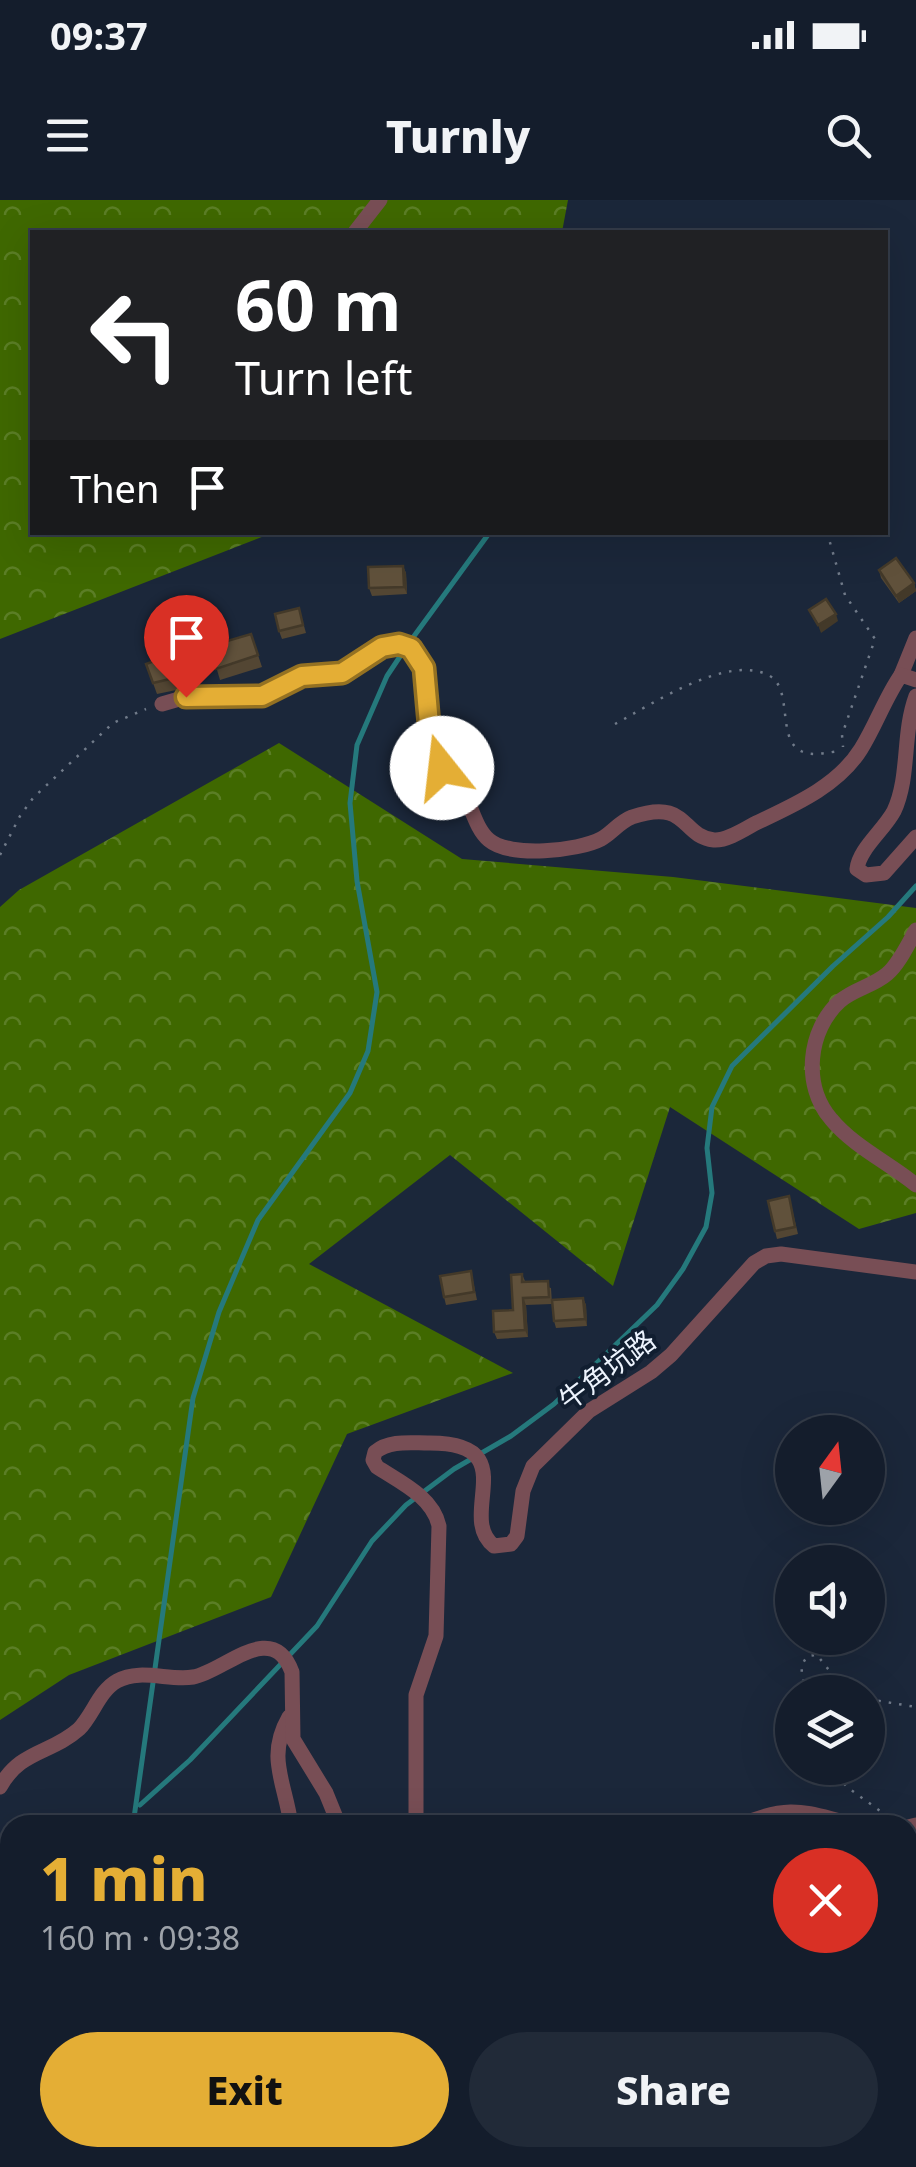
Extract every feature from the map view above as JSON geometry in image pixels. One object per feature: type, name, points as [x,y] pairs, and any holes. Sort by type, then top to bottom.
[{"type":"street","points":[[357,230],[380,200]]},
{"type":"street","points":[[162,704],[186,697],[262,696],[302,676],[342,673],[391,644],[411,648],[424,668],[431,747],[436,760],[463,791],[481,830],[490,840],[516,850],[537,851],[594,842],[629,818],[661,812],[674,814],[702,836],[716,840],[798,804],[830,782],[854,758],[909,677],[916,638]]},
{"type":"street","points":[[916,696],[906,726],[900,794],[881,832],[858,860],[857,870],[866,875],[884,873],[916,837]]},
{"type":"street","points":[[916,930],[889,973],[833,1008],[814,1041],[812,1054],[815,1087],[831,1120],[916,1185]]},
{"type":"street","name":"牛角坑路","points":[[416,1815],[416,1695],[436,1636],[438,1526],[428,1504],[377,1467],[373,1460],[376,1452],[396,1443],[430,1442],[461,1445],[472,1451],[484,1474],[482,1530],[494,1546],[511,1544],[517,1536],[522,1491],[533,1466],[588,1411],[671,1355],[754,1263],[780,1254],[916,1272]]},
{"type":"street","points":[[0,1787],[19,1761],[82,1726],[116,1681],[132,1676],[195,1677],[242,1654],[265,1649],[282,1656],[289,1664],[293,1739],[336,1815]]},
{"type":"street","points":[[290,1815],[275,1761],[278,1736],[291,1713]]},
{"type":"street","points":[[768,1815],[782,1810],[817,1815]]},
{"type":"path","points":[[614,724],[708,676],[762,673],[775,680],[792,740],[800,750],[847,751],[842,735],[875,639],[844,596],[828,535]]},
{"type":"path","points":[[0,855],[34,798],[92,741],[113,723],[162,704]]},
{"type":"path","points":[[802,1675],[802,1662],[817,1655],[833,1675]]},
{"type":"path","points":[[885,1702],[916,1707]]},
{"type":"path","points":[[846,1785],[886,1815]]},
{"type":"green space","points":[[0,200],[568,200],[562,230],[30,230],[30,535],[267,535],[0,639]]},
{"type":"green space","points":[[279,743],[462,859],[673,877],[916,908],[916,1213],[859,1229],[670,1107],[613,1286],[450,1155],[309,1264],[513,1373],[347,1434],[271,1597],[69,1675],[0,1720],[0,907],[19,890]]},
{"type":"building","points":[[896,558],[914,583],[896,596],[879,570]]},
{"type":"building","points":[[403,566],[404,587],[369,588],[368,567]]},
{"type":"building","points":[[826,599],[836,614],[818,625],[809,610]]},
{"type":"building","points":[[299,608],[303,625],[279,631],[275,614]]},
{"type":"building","points":[[251,634],[258,655],[216,669],[210,646]]},
{"type":"building","points":[[187,649],[195,673],[153,683],[146,664]]},
{"type":"building","points":[[789,1196],[795,1227],[775,1231],[768,1201]]},
{"type":"building","points":[[471,1271],[474,1292],[444,1297],[440,1276]]},
{"type":"building","points":[[522,1274],[522,1282],[548,1281],[549,1297],[523,1298],[525,1330],[494,1332],[493,1311],[513,1310],[511,1275]]},
{"type":"building","points":[[583,1298],[585,1319],[554,1321],[552,1300]]},
{"type":"waterway","points":[[409,643],[488,535]]},
{"type":"waterway","points":[[134,1815],[193,1398],[219,1312],[258,1220],[350,1093],[368,1051],[377,992],[357,881],[350,803],[357,745],[387,676],[403,652]]},
{"type":"waterway","points":[[140,1805],[190,1760],[317,1626],[372,1541],[406,1505],[554,1404],[657,1305],[706,1227],[712,1193],[707,1148],[712,1107],[732,1066],[916,886]]},
{"type":"route","points":[[186,697],[262,696],[302,676],[342,673],[382,647],[399,644],[411,648],[424,668],[431,747],[442,768]]}]
